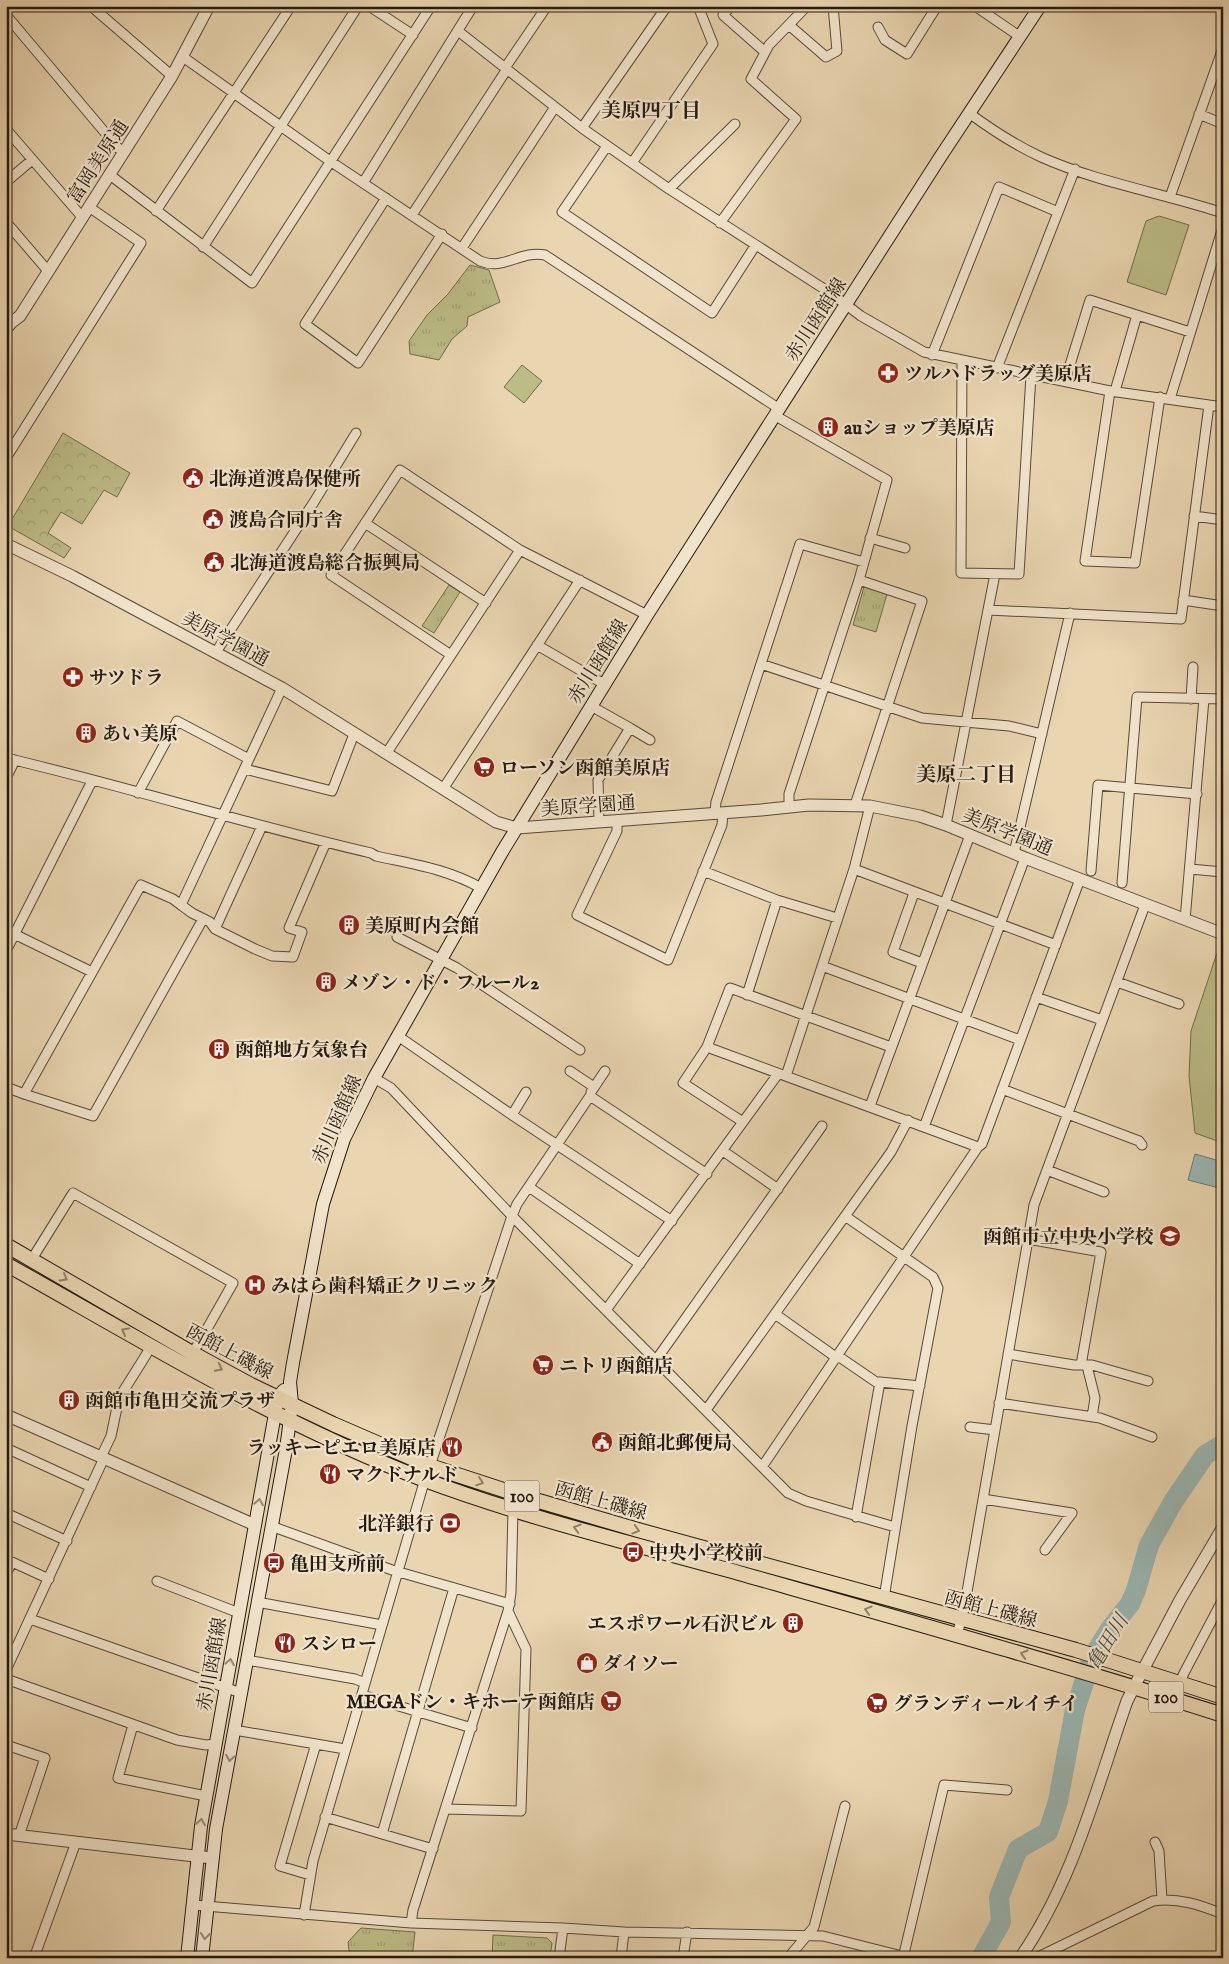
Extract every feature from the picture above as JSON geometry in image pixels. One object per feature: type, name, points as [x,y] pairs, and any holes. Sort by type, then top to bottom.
[{"type":"main road","name":"赤川函館線","points":[[202,1958],[212,1858],[290,1420],[292,1404],[290,1382],[323,1204],[344,1140],[374,1078],[440,959],[604,684],[776,411],[1040,6]]},
{"type":"main road","name":"函館上磯線","points":[[6,1245],[251,1385],[333,1424],[430,1466],[534,1500],[1114,1661],[1223,1697]]},
{"type":"main road","name":"函館上磯線","points":[[6,1264],[276,1414],[326,1438],[425,1479],[513,1510],[957,1635],[1109,1679],[1223,1715]]},
{"type":"main road","name":"赤川函館線","points":[[187,1958],[198,1857],[215,1744],[278,1397],[290,1382]]},
{"type":"street","points":[[10,6],[6,15],[118,148],[125,152]]},
{"type":"street","points":[[91,6],[172,76]]},
{"type":"street","points":[[156,211],[291,6]]},
{"type":"street","points":[[203,247],[358,6]]},
{"type":"street","points":[[369,6],[413,35]]},
{"type":"street","points":[[110,175],[252,283],[431,6]]},
{"type":"street","points":[[363,183],[473,6]]},
{"type":"street","points":[[412,215],[547,6]]},
{"type":"street","points":[[582,128],[667,6]]},
{"type":"street","points":[[632,163],[713,44],[698,6]]},
{"type":"street","points":[[731,6],[723,15],[765,52]]},
{"type":"street","points":[[720,223],[796,119],[751,79],[769,45],[806,6]]},
{"type":"street","points":[[789,25],[826,57],[837,52],[832,6]]},
{"type":"street","points":[[878,28],[885,40],[907,54],[937,6]]},
{"type":"street","points":[[975,6],[1020,36]]},
{"type":"street","name":"富岡美原通","points":[[8,322],[20,316],[125,152],[183,57],[205,8]]},
{"type":"street","points":[[458,31],[582,128],[669,189],[869,320],[924,352],[1113,391],[1223,407]]},
{"type":"street","points":[[1170,197],[1223,48]]},
{"type":"street","points":[[183,57],[330,161],[480,261],[490,264],[501,264],[526,254],[544,255],[776,411],[887,480],[859,580],[788,794],[789,806]]},
{"type":"street","points":[[462,248],[555,107]]},
{"type":"street","points":[[969,114],[1008,140],[1041,157],[1223,213]]},
{"type":"street","points":[[1199,114],[1223,124]]},
{"type":"street","points":[[669,189],[734,124]]},
{"type":"street","points":[[6,129],[82,217]]},
{"type":"street","points":[[607,146],[562,212],[712,312],[755,246]]},
{"type":"street","points":[[6,182],[32,160]]},
{"type":"street","points":[[997,368],[1075,169]]},
{"type":"street","points":[[932,355],[999,187],[1058,212]]},
{"type":"street","points":[[386,198],[305,324],[358,363],[442,234]]},
{"type":"street","points":[[6,458],[140,243],[89,207]]},
{"type":"street","points":[[6,222],[48,271]]},
{"type":"street","points":[[1137,315],[1113,391],[1085,561],[1135,563],[1165,398],[1190,332],[1223,227]]},
{"type":"street","points":[[1065,382],[1090,300],[1190,332]]},
{"type":"street","points":[[962,361],[961,573],[1018,574],[1031,375]]},
{"type":"street","points":[[988,610],[1181,619],[1209,405]]},
{"type":"street","points":[[216,652],[314,502],[356,433]]},
{"type":"street","points":[[451,655],[330,575],[400,470],[520,550],[647,615]]},
{"type":"street","points":[[1194,516],[1223,520]]},
{"type":"street","points":[[365,523],[486,603]]},
{"type":"street","points":[[870,538],[905,548]]},
{"type":"street","name":"美原学園通","points":[[6,544],[72,576],[282,688],[496,822],[517,828],[789,806],[830,804],[870,806],[920,816],[946,825],[1025,858],[1223,934]]},
{"type":"street","points":[[617,821],[617,831],[577,915],[668,960],[722,825],[716,802],[800,544],[864,562]]},
{"type":"street","points":[[386,754],[520,550]]},
{"type":"street","points":[[946,825],[995,574]]},
{"type":"street","points":[[443,789],[580,580]]},
{"type":"street","points":[[855,805],[922,601],[859,580]]},
{"type":"street","points":[[1183,600],[1223,606]]},
{"type":"street","points":[[1014,853],[1070,614]]},
{"type":"street","points":[[537,645],[604,684]]},
{"type":"street","points":[[761,664],[888,705],[922,718],[1009,726],[1042,734]]},
{"type":"street","points":[[1191,700],[1193,667]]},
{"type":"street","points":[[181,905],[282,688]]},
{"type":"street","points":[[1122,883],[1137,697],[1191,700],[1223,699]]},
{"type":"street","points":[[1184,920],[1197,794],[1204,699]]},
{"type":"street","points":[[591,706],[650,740]]},
{"type":"street","points":[[138,793],[178,720],[249,759]]},
{"type":"street","points":[[599,822],[598,780],[630,728]]},
{"type":"street","points":[[245,769],[332,791],[354,734]]},
{"type":"street","points":[[6,778],[11,759],[223,816],[371,853],[376,856],[435,868],[465,879],[481,888]]},
{"type":"street","points":[[6,951],[11,932],[92,781]]},
{"type":"street","points":[[1090,871],[1098,785],[1197,794]]},
{"type":"street","points":[[606,1310],[707,1174],[743,1122],[782,1075],[806,1016],[854,869],[870,806]]},
{"type":"street","points":[[215,928],[262,826]]},
{"type":"street","points":[[870,1106],[970,835]]},
{"type":"street","points":[[24,1094],[141,885],[181,905],[215,928],[272,956],[293,957],[302,932],[289,928],[326,842]]},
{"type":"street","points":[[924,1127],[1025,858]]},
{"type":"street","points":[[854,869],[914,893],[1056,944]]},
{"type":"street","points":[[1190,869],[1223,872]]},
{"type":"street","points":[[703,871],[777,900],[837,918]]},
{"type":"street","points":[[762,1467],[978,1147],[982,1144],[1080,879]]},
{"type":"street","points":[[914,893],[893,952],[922,963]]},
{"type":"street","points":[[747,995],[777,900]]},
{"type":"street","points":[[957,1635],[983,1499],[1034,1205],[1145,905]]},
{"type":"street","points":[[6,1087],[92,1116],[203,919]]},
{"type":"street","points":[[11,932],[92,972]]},
{"type":"street","points":[[397,937],[457,968],[580,1050]]},
{"type":"street","points":[[822,966],[1020,1040]]},
{"type":"street","points":[[1117,982],[1179,1004]]},
{"type":"street","points":[[743,1122],[683,1083],[707,1047],[730,988],[891,1048]]},
{"type":"street","points":[[1036,997],[1102,1020]]},
{"type":"street","points":[[398,1036],[512,1115],[672,1221]]},
{"type":"street","points":[[707,1047],[978,1147]]},
{"type":"street","points":[[570,1071],[592,1091],[707,1174]]},
{"type":"street","points":[[430,1466],[517,1204],[604,1071]]},
{"type":"street","points":[[374,1078],[391,1088],[512,1216],[788,1493],[806,1502],[895,1527]]},
{"type":"street","points":[[1002,1089],[1139,1141],[1142,1145]]},
{"type":"street","points":[[512,1115],[526,1092]]},
{"type":"street","points":[[706,1410],[891,1152],[908,1120]]},
{"type":"street","points":[[656,1360],[822,1126]]},
{"type":"street","points":[[723,1151],[778,1189]]},
{"type":"street","points":[[1046,1170],[1104,1192]]},
{"type":"street","points":[[529,1187],[640,1264]]},
{"type":"street","points":[[32,1259],[73,1192],[233,1283],[200,1343],[192,1353]]},
{"type":"street","points":[[844,1216],[933,1277],[938,1284],[884,1598]]},
{"type":"street","points":[[1028,1239],[1101,1252],[1084,1365],[1095,1398],[1092,1416]]},
{"type":"street","points":[[775,1314],[876,1382],[920,1386]]},
{"type":"street","points":[[6,1670],[50,1579],[91,1487],[111,1436],[119,1398],[151,1345]]},
{"type":"street","points":[[1008,1354],[1092,1365],[1148,1381]]},
{"type":"street","points":[[856,1517],[880,1382]]},
{"type":"street","points":[[999,1403],[1092,1416],[1152,1437]]},
{"type":"street","points":[[6,1415],[255,1525]]},
{"type":"street","points":[[970,1427],[994,1430]]},
{"type":"street","points":[[6,1448],[91,1487]]},
{"type":"street","points":[[304,1915],[310,1875],[325,1817],[425,1479]]},
{"type":"street","points":[[983,1499],[1072,1513],[1045,1550]]},
{"type":"street","points":[[412,1923],[413,1910],[509,1608],[513,1510]]},
{"type":"street","points":[[6,1512],[67,1540]]},
{"type":"street","points":[[271,1526],[398,1572],[454,1588],[509,1608],[526,1648],[521,1811],[446,1808]]},
{"type":"street","points":[[1020,1958],[1039,1929],[1070,1868],[1127,1701],[1142,1670],[1223,1527]]},
{"type":"street","points":[[6,1574],[12,1562],[50,1579]]},
{"type":"street","points":[[157,1581],[239,1613]]},
{"type":"street","points":[[382,1834],[454,1588]]},
{"type":"street","points":[[1181,1684],[1183,1675],[1223,1599]]},
{"type":"street","points":[[257,1602],[382,1625]]},
{"type":"street","points":[[30,1619],[241,1693]]},
{"type":"street","points":[[247,1660],[365,1683]]},
{"type":"street","points":[[6,1679],[177,1740],[206,1745],[215,1744]]},
{"type":"street","points":[[362,1695],[472,1728]]},
{"type":"street","points":[[134,1724],[118,1778],[206,1796]]},
{"type":"street","points":[[234,1730],[345,1749]]},
{"type":"street","points":[[310,1875],[280,1866],[316,1744]]},
{"type":"street","points":[[6,1745],[45,1758],[19,1836]]},
{"type":"street","points":[[193,1905],[412,1923],[624,1932],[823,1936],[906,1957],[944,1785],[1007,1790]]},
{"type":"street","points":[[788,1958],[814,1927],[845,1806]]},
{"type":"street","points":[[325,1817],[433,1848]]},
{"type":"street","points":[[6,1834],[212,1858]]},
{"type":"street","points":[[34,1958],[76,1842]]},
{"type":"street","points":[[1156,1842],[1162,1899]]},
{"type":"street","points":[[1036,1958],[1126,1912],[1152,1901],[1162,1899],[1192,1903],[1223,1914]]},
{"type":"street","points":[[559,1958],[563,1928]]},
{"type":"street","points":[[621,1958],[624,1932]]},
{"type":"street","points":[[683,1958],[687,1932]]},
{"type":"street","points":[[867,1958],[872,1948]]},
{"type":"green space","points":[[1159,216],[1189,225],[1166,295],[1127,282],[1146,221]]},
{"type":"green space","points":[[470,265],[489,270],[500,302],[468,317],[467,326],[452,339],[439,360],[410,354],[409,341],[427,315],[448,294]]},
{"type":"green space","points":[[522,365],[542,381],[524,403],[504,387]]},
{"type":"green space","points":[[63,433],[130,473],[117,497],[104,490],[82,524],[61,512],[48,533],[71,548],[64,558],[8,526]]},
{"type":"green space","points":[[449,585],[460,592],[434,633],[422,626]]},
{"type":"green space","points":[[864,587],[887,594],[876,632],[853,625]]},
{"type":"green space","points":[[1217,953],[1223,957],[1223,1143],[1195,1133],[1189,1076],[1191,1031]]},
{"type":"green space","points":[[361,1928],[415,1932],[412,1958],[350,1958],[348,1942]]},
{"type":"green space","points":[[493,1935],[547,1938],[552,1943],[550,1958],[492,1958]]},
{"type":"water","points":[[1195,1154],[1223,1162],[1223,1189],[1188,1180]]},
{"type":"waterway","name":"亀田川","points":[[981,1958],[1001,1922],[999,1897],[1018,1849],[1048,1832],[1058,1801],[1075,1710],[1092,1658],[1110,1629],[1130,1604],[1149,1545],[1173,1502],[1205,1455],[1223,1444]]},
{"type":"place","name":"ツルハドラッグ美原店","points":[[888,373]]},
{"type":"place","name":"auショップ美原店","points":[[828,427]]},
{"type":"place","name":"北海道渡島保健所","points":[[193,478]]},
{"type":"place","name":"渡島合同庁舎","points":[[213,519]]},
{"type":"place","name":"北海道渡島総合振興局","points":[[214,562]]},
{"type":"place","name":"サツドラ","points":[[73,677]]},
{"type":"place","name":"あい美原","points":[[86,733]]},
{"type":"place","name":"ローソン函館美原店","points":[[484,767]]},
{"type":"place","name":"美原町内会館","points":[[349,925]]},
{"type":"place","name":"メゾン・ド・フルール2","points":[[326,982]]},
{"type":"place","name":"函館地方気象台","points":[[219,1049]]},
{"type":"place","name":"函館市立中央小学校","points":[[1170,1236]]},
{"type":"place","name":"みはら歯科矯正クリニック","points":[[255,1285]]},
{"type":"place","name":"ニトリ函館店","points":[[543,1365]]},
{"type":"place","name":"函館市亀田交流プラザ","points":[[69,1400]]},
{"type":"place","name":"函館北郵便局","points":[[602,1442]]},
{"type":"place","name":"ラッキーピエロ美原店","points":[[452,1447]]},
{"type":"place","name":"マクドナルド","points":[[330,1474]]},
{"type":"place","name":"北洋銀行","points":[[450,1523]]},
{"type":"place","name":"中央小学校前","points":[[633,1552]]},
{"type":"place","name":"亀田支所前","points":[[274,1563]]},
{"type":"place","name":"エスポワール石沢ビル","points":[[793,1623]]},
{"type":"place","name":"スシロー","points":[[285,1643]]},
{"type":"place","name":"ダイソー","points":[[587,1663]]},
{"type":"place","name":"MEGAドン・キホーテ函館店","points":[[611,1701]]},
{"type":"place","name":"グランディールイチイ","points":[[877,1703]]},
{"type":"district","name":"美原四丁目","points":[[651,110]]},
{"type":"district","name":"美原二丁目","points":[[966,774]]}]
